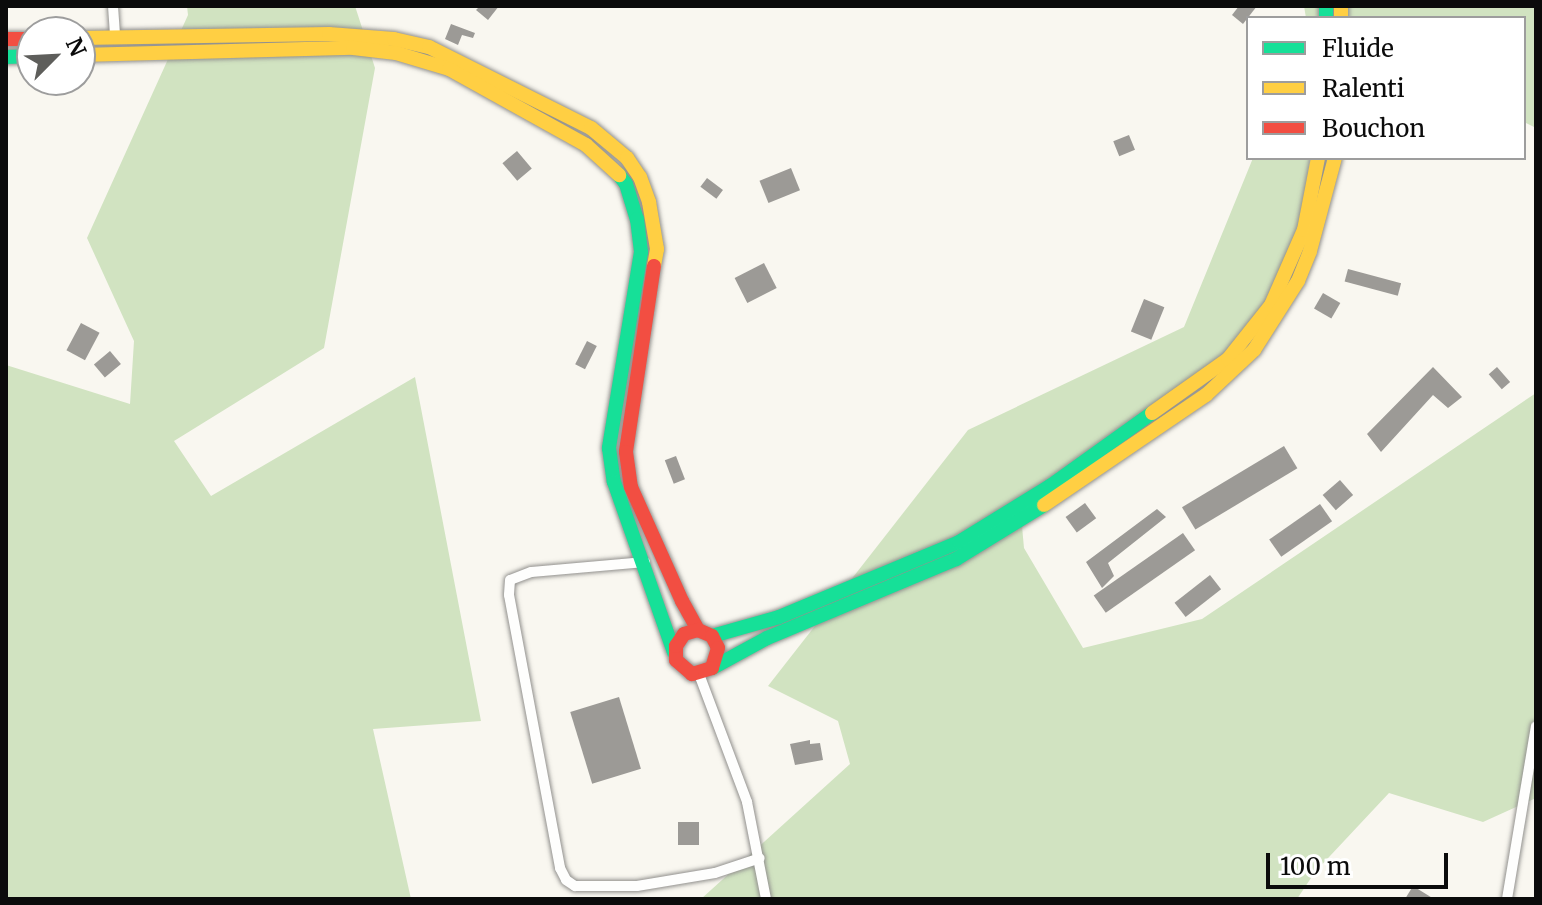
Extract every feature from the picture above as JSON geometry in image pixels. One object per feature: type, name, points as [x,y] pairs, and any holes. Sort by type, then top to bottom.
[{"type":"street","points":[[113,6],[115,37]]},
{"type":"street","points":[[96,38],[329,34],[365,35],[418,44],[459,58],[591,128],[627,158],[640,177],[649,202],[657,249],[626,452],[631,487],[647,530],[705,633],[718,648],[705,671],[747,802],[766,899]]},
{"type":"street","points":[[96,55],[353,48],[396,53],[449,69],[574,138],[609,164],[626,184],[637,219],[641,252],[609,448],[614,482],[680,666],[705,671],[767,638],[956,559],[1029,515],[1206,395],[1254,350],[1298,281],[1310,251],[1334,160]]},
{"type":"street","points":[[675,653],[684,634],[705,633],[779,617],[959,542],[1050,486],[1228,359],[1271,305],[1290,268],[1304,230],[1318,160]]},
{"type":"street","points":[[645,562],[531,572],[510,580],[509,595],[560,868],[566,880],[575,886],[637,886],[715,873],[760,858]]},
{"type":"street","points":[[1507,899],[1536,726]]},
{"type":"green space","points":[[187,6],[355,6],[375,68],[324,348],[174,441],[211,496],[415,377],[481,721],[373,729],[411,899],[6,899],[6,365],[130,404],[134,341],[87,238],[188,15]]},
{"type":"green space","points":[[1304,6],[1536,6],[1536,128],[1526,123],[1526,16],[1306,16]]},
{"type":"green space","points":[[1252,160],[1310,160],[1293,293],[1151,417],[1020,504],[1024,548],[1083,648],[1202,619],[1536,393],[1536,798],[1483,822],[1389,793],[1315,872],[1297,899],[701,899],[850,764],[838,721],[768,686],[968,430],[1184,327]]},
{"type":"building","points":[[480,6],[499,6],[488,20],[476,10]]},
{"type":"building","points":[[1239,6],[1257,6],[1246,16],[1243,24],[1232,15]]},
{"type":"building","points":[[451,24],[475,33],[473,38],[462,35],[458,45],[445,39]]},
{"type":"building","points":[[1129,135],[1135,150],[1119,156],[1113,141]]},
{"type":"building","points":[[517,151],[532,169],[517,181],[502,163]]},
{"type":"building","points":[[791,168],[800,190],[768,203],[759,181]]},
{"type":"building","points":[[707,178],[723,190],[716,199],[700,187]]},
{"type":"building","points":[[764,263],[777,288],[747,303],[735,278]]},
{"type":"building","points":[[1348,269],[1401,283],[1398,296],[1345,282]]},
{"type":"building","points":[[1323,293],[1340,303],[1331,319],[1314,309]]},
{"type":"building","points":[[1144,299],[1164,307],[1151,340],[1131,331]]},
{"type":"building","points":[[81,323],[100,333],[85,360],[66,350]]},
{"type":"building","points":[[587,341],[597,346],[585,369],[575,364]]},
{"type":"building","points":[[110,351],[121,364],[105,378],[94,364]]},
{"type":"building","points":[[1433,367],[1462,397],[1448,408],[1433,395],[1381,452],[1367,434]]},
{"type":"building","points":[[1497,367],[1510,382],[1502,389],[1489,374]]},
{"type":"building","points":[[1284,446],[1297,468],[1195,530],[1182,507]]},
{"type":"building","points":[[676,456],[685,479],[674,484],[665,460]]},
{"type":"building","points":[[1340,480],[1353,495],[1336,510],[1323,495]]},
{"type":"building","points":[[1085,503],[1096,518],[1077,532],[1066,517]]},
{"type":"building","points":[[1320,504],[1332,521],[1281,557],[1269,540]]},
{"type":"building","points":[[1157,509],[1166,517],[1108,563],[1114,576],[1102,588],[1086,562]]},
{"type":"building","points":[[1183,533],[1195,550],[1106,613],[1094,596]]},
{"type":"building","points":[[1210,575],[1221,589],[1186,617],[1175,603]]},
{"type":"building","points":[[619,697],[641,769],[592,784],[570,712]]},
{"type":"building","points":[[810,740],[810,744],[820,743],[823,760],[795,765],[790,744]]},
{"type":"building","points":[[678,822],[699,822],[699,845],[678,845]]},
{"type":"building","points":[[1413,886],[1434,899],[1405,899]]},
{"type":"traffic: fast","points":[[1326,6],[1326,16]]},
{"type":"traffic: fast","points":[[6,57],[16,57]]},
{"type":"traffic: fast","points":[[619,175],[626,184],[637,219],[641,252],[609,448],[614,482],[674,652]]},
{"type":"traffic: fast","points":[[712,636],[779,617],[959,542],[1050,486],[1152,413]]},
{"type":"traffic: fast","points":[[712,668],[767,638],[956,559],[1044,505]]},
{"type":"traffic: slow","points":[[1341,6],[1341,16]]},
{"type":"traffic: slow","points":[[96,38],[329,34],[394,39],[429,47],[591,128],[627,158],[640,177],[649,202],[657,249],[654,266]]},
{"type":"traffic: slow","points":[[96,55],[353,48],[396,53],[449,69],[586,145],[619,175]]},
{"type":"traffic: slow","points":[[1152,413],[1228,359],[1271,305],[1304,230],[1318,160]]},
{"type":"traffic: slow","points":[[1044,505],[1206,395],[1254,350],[1298,281],[1310,251],[1334,160]]},
{"type":"traffic: jam","points":[[6,39],[16,39]]},
{"type":"traffic: jam","points":[[654,266],[626,452],[631,487],[682,601],[698,630],[712,636],[718,648],[712,668],[692,674],[676,660],[676,646],[684,634],[698,630]]}]
